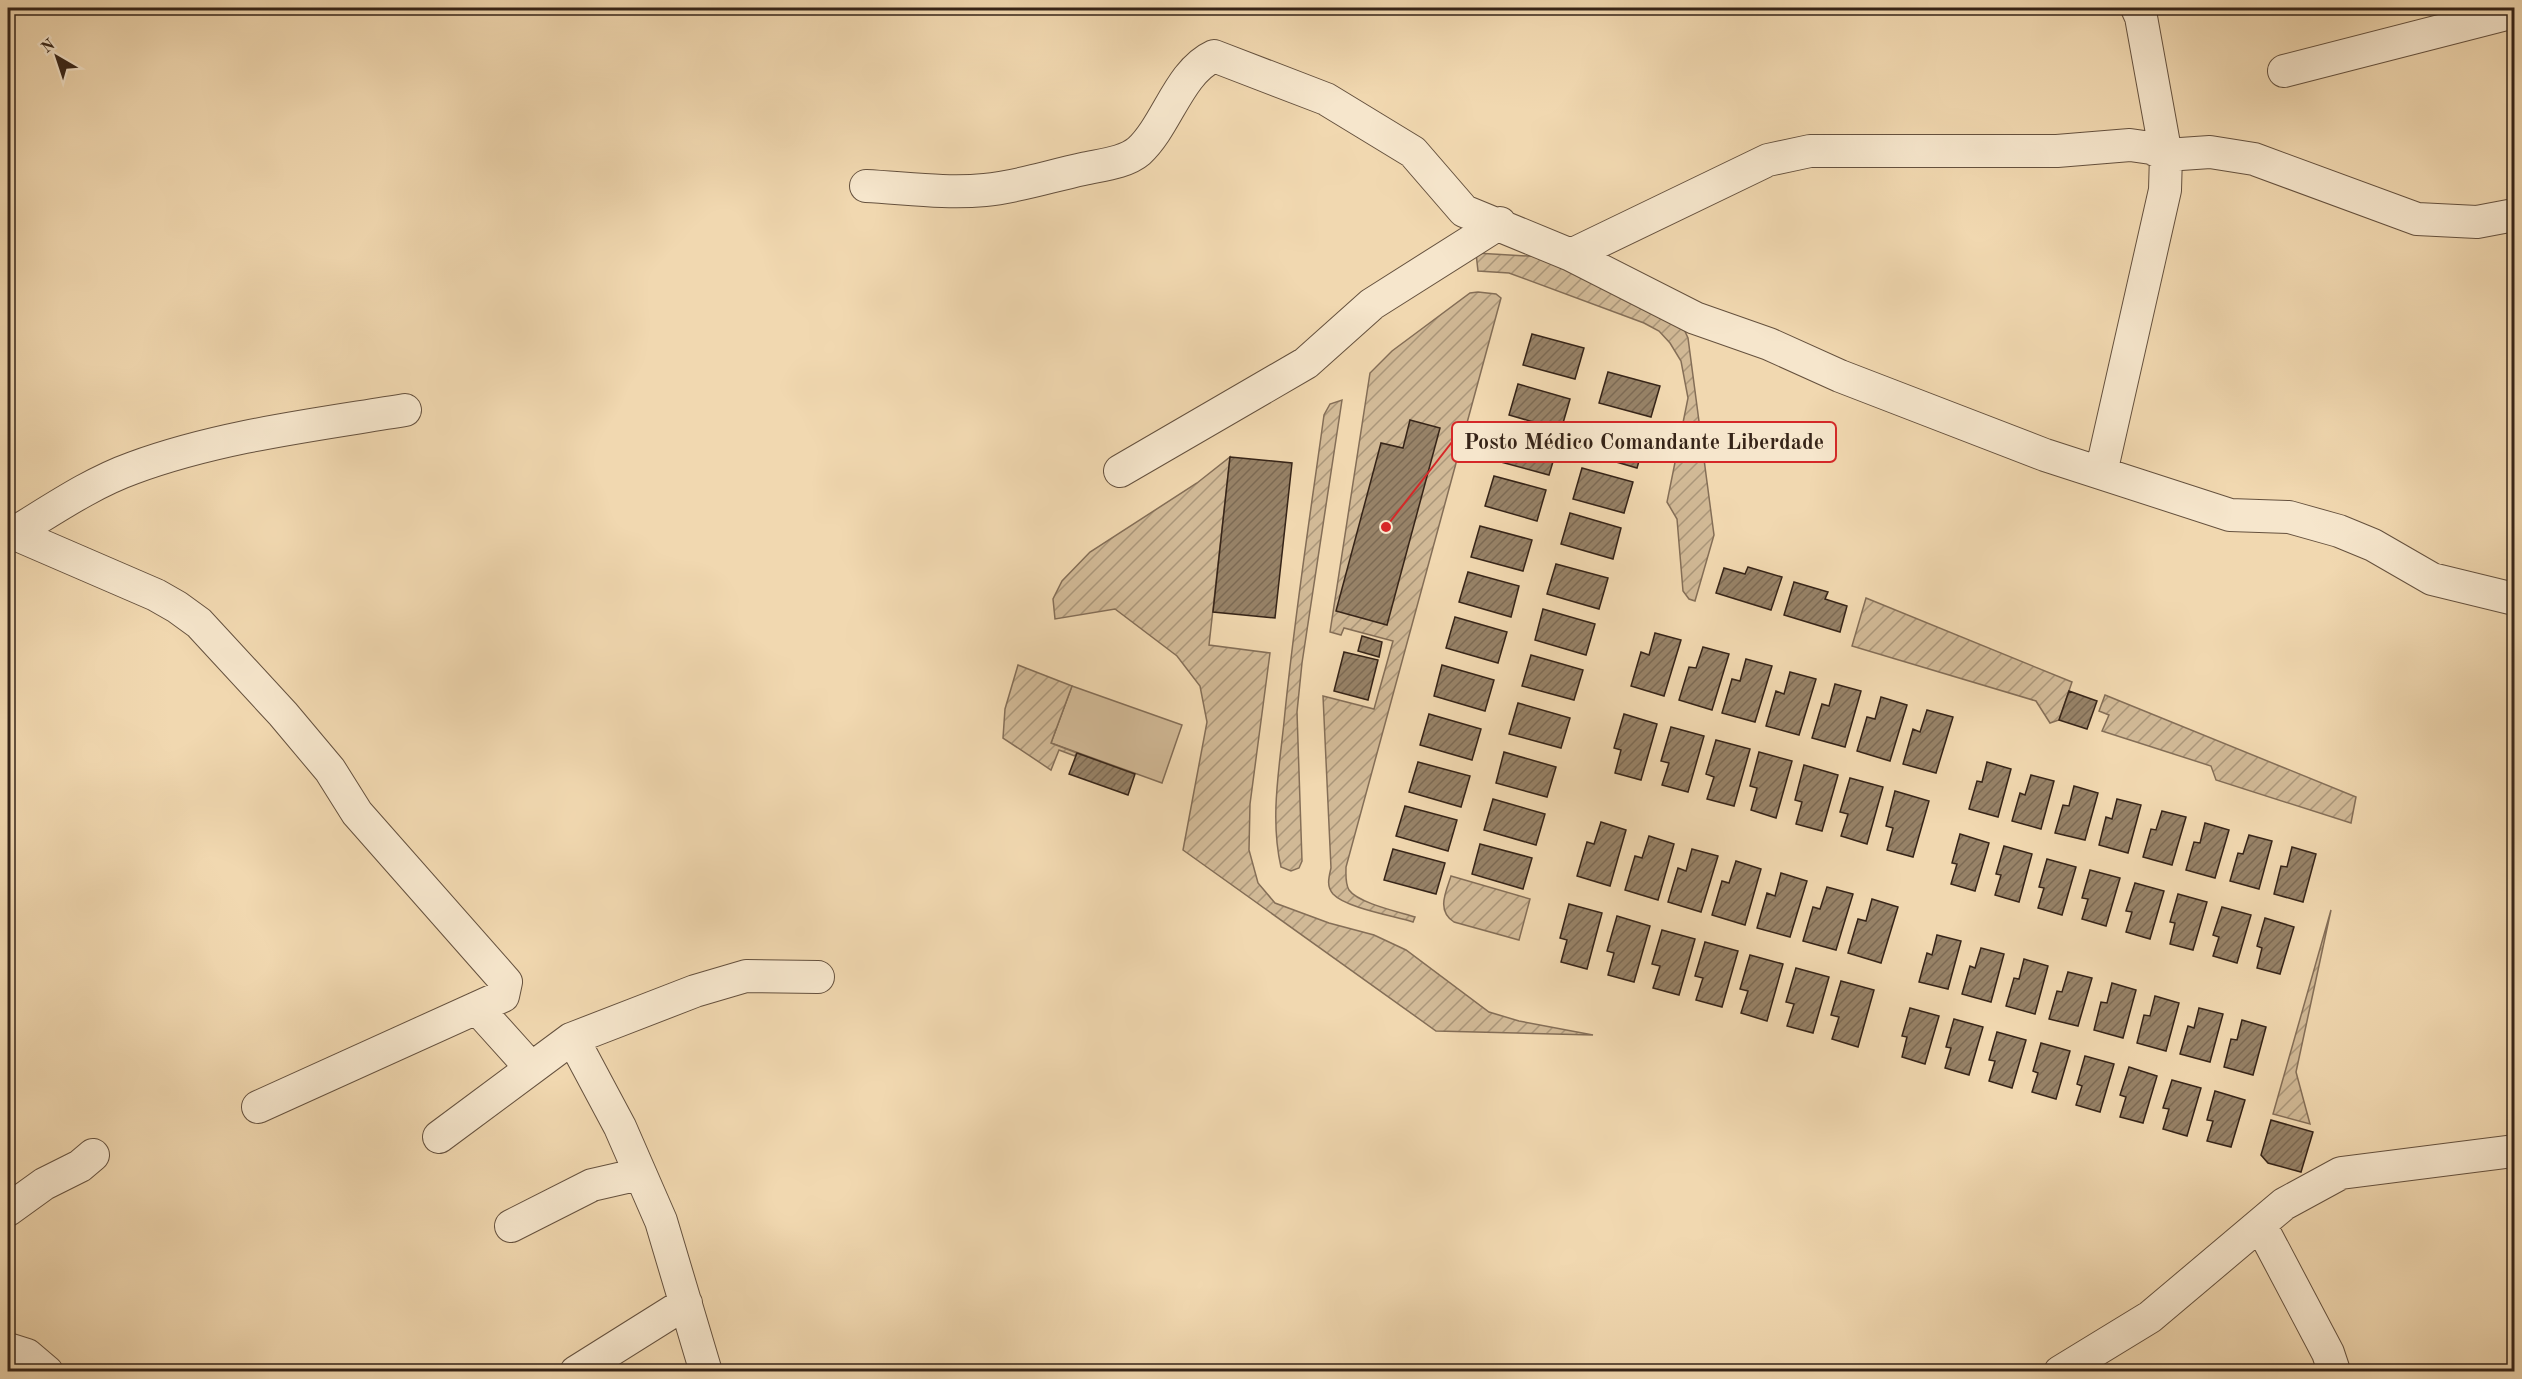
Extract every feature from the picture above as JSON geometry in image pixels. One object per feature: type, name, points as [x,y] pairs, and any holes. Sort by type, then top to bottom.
[{"type":"street","points":[[2101,473],[2165,190],[2166,155],[2141,17],[2137,8]]},
{"type":"street","points":[[2284,71],[2514,12]]},
{"type":"street","points":[[866,186],[984,190],[1022,184],[1117,161],[1137,153],[1154,135],[1193,71],[1202,62],[1214,56],[1326,99],[1413,152],[1464,210],[1571,255],[1695,318],[1769,344],[1840,376],[2035,451],[2230,515],[2289,517],[2339,531],[2373,545],[2432,579],[2514,599]]},
{"type":"street","points":[[1571,255],[1768,160],[1810,151],[2056,151],[2130,145],[2151,148],[2166,155],[2210,152],[2254,159],[2416,219],[2476,222],[2514,215]]},
{"type":"street","points":[[1120,471],[1306,363],[1372,304],[1500,224]]},
{"type":"street","points":[[10,532],[132,468],[205,446],[405,410]]},
{"type":"street","points":[[10,532],[156,595],[199,623],[283,714],[330,770],[357,813],[506,982],[503,996],[258,1107]]},
{"type":"street","points":[[439,1137],[571,1039],[695,992],[746,976],[818,977]]},
{"type":"street","points":[[477,1008],[531,1068]]},
{"type":"street","points":[[571,1039],[620,1127],[661,1221],[706,1371]]},
{"type":"street","points":[[2060,1371],[2150,1317],[2261,1226],[2284,1204],[2341,1173],[2514,1151]]},
{"type":"street","points":[[8,1210],[45,1184],[80,1166],[93,1155]]},
{"type":"street","points":[[511,1226],[592,1185],[640,1174]]},
{"type":"street","points":[[2261,1226],[2328,1353],[2331,1371]]},
{"type":"street","points":[[576,1371],[686,1303]]},
{"type":"street","points":[[8,1350],[27,1355],[47,1371]]},
{"type":"shaded area","points":[[1476,253],[1560,258],[1683,327],[1688,338],[1714,535],[1695,601],[1689,599],[1683,591],[1677,519],[1667,502],[1688,398],[1681,361],[1670,343],[1659,331],[1644,323],[1509,273],[1478,271]]},
{"type":"shaded area","points":[[1470,293],[1496,294],[1501,298],[1346,867],[1347,885],[1354,895],[1379,906],[1415,917],[1413,922],[1348,903],[1339,899],[1329,888],[1331,868],[1323,696],[1374,709],[1393,641],[1344,628],[1341,635],[1330,632],[1370,373],[1392,351]]},
{"type":"shaded area","points":[[1342,400],[1302,663],[1297,712],[1302,861],[1299,868],[1291,871],[1281,867],[1276,831],[1276,795],[1288,683],[1324,415],[1330,404]]},
{"type":"shaded area","points":[[1230,457],[1209,645],[1270,653],[1250,804],[1249,850],[1258,883],[1275,903],[1329,923],[1374,935],[1406,950],[1489,1012],[1519,1021],[1593,1035],[1436,1031],[1183,850],[1207,722],[1200,686],[1177,656],[1115,609],[1055,619],[1053,599],[1062,581],[1090,552],[1197,483]]},
{"type":"shaded area","points":[[1866,598],[2072,682],[2059,720],[2050,723],[2036,701],[1852,646]]},
{"type":"shaded area","points":[[1018,665],[1072,686],[1051,743],[1077,753],[1075,756],[1059,750],[1051,770],[1003,738],[1005,709]]},
{"type":"shaded area","points":[[1072,686],[1182,725],[1162,783],[1051,743]]},
{"type":"shaded area","points":[[2105,695],[2356,797],[2351,823],[2216,780],[2211,766],[2102,731],[2109,715],[2099,711]]},
{"type":"shaded area","points":[[1451,876],[1530,899],[1519,940],[1454,922],[1448,917],[1444,900]]},
{"type":"shaded area","points":[[2331,910],[2296,1072],[2310,1124],[2273,1114]]},
{"type":"building","points":[[1532,334],[1584,348],[1575,379],[1523,365]]},
{"type":"building","points":[[1608,372],[1660,386],[1651,417],[1599,403]]},
{"type":"building","points":[[1518,384],[1570,399],[1561,430],[1509,415]]},
{"type":"building","points":[[1410,420],[1440,428],[1387,625],[1336,611],[1381,443],[1403,448]]},
{"type":"building","points":[[1594,422],[1646,437],[1637,468],[1585,453]]},
{"type":"building","points":[[1506,430],[1558,445],[1549,475],[1497,461]]},
{"type":"building","points":[[1230,457],[1292,463],[1275,618],[1213,612]]},
{"type":"building","points":[[1582,468],[1633,482],[1624,513],[1573,499]]},
{"type":"building","points":[[1494,476],[1546,490],[1537,521],[1485,506]]},
{"type":"building","points":[[1570,513],[1621,528],[1613,559],[1561,544]]},
{"type":"building","points":[[1480,526],[1532,540],[1523,571],[1471,557]]},
{"type":"building","points":[[1556,564],[1608,578],[1599,609],[1547,594]]},
{"type":"building","points":[[1748,567],[1782,577],[1771,610],[1716,593],[1724,568],[1745,574]]},
{"type":"building","points":[[1468,572],[1519,586],[1511,617],[1459,602]]},
{"type":"building","points":[[1794,582],[1828,592],[1825,599],[1847,606],[1840,632],[1784,615]]},
{"type":"building","points":[[1543,609],[1595,624],[1586,655],[1535,640]]},
{"type":"building","points":[[1455,617],[1507,632],[1498,663],[1446,648]]},
{"type":"building","points":[[1655,633],[1681,640],[1664,696],[1631,686],[1641,652],[1649,655]]},
{"type":"building","points":[[1362,636],[1382,642],[1379,657],[1358,651]]},
{"type":"building","points":[[1703,647],[1729,654],[1712,710],[1679,700],[1689,667],[1696,668]]},
{"type":"building","points":[[1344,652],[1378,660],[1368,700],[1334,691]]},
{"type":"building","points":[[1531,655],[1583,670],[1574,700],[1522,686]]},
{"type":"building","points":[[1746,659],[1772,666],[1755,722],[1722,713],[1732,679],[1740,681]]},
{"type":"building","points":[[1442,665],[1494,680],[1485,711],[1434,696]]},
{"type":"building","points":[[1790,672],[1816,679],[1799,735],[1766,726],[1776,691],[1784,694]]},
{"type":"building","points":[[1835,684],[1861,691],[1845,747],[1812,738],[1822,704],[1829,706]]},
{"type":"building","points":[[2069,691],[2097,701],[2087,729],[2059,720]]},
{"type":"building","points":[[1881,697],[1907,705],[1890,761],[1857,751],[1867,717],[1875,719]]},
{"type":"building","points":[[1518,703],[1570,718],[1561,748],[1509,734]]},
{"type":"building","points":[[1927,710],[1953,717],[1936,773],[1903,764],[1913,729],[1920,732]]},
{"type":"building","points":[[1429,714],[1481,729],[1472,760],[1420,745]]},
{"type":"building","points":[[1624,714],[1657,724],[1641,780],[1615,773],[1621,750],[1614,748]]},
{"type":"building","points":[[1671,727],[1704,736],[1688,792],[1662,785],[1669,763],[1661,761]]},
{"type":"building","points":[[1716,740],[1750,749],[1734,806],[1707,799],[1714,777],[1706,774]]},
{"type":"building","points":[[1504,752],[1556,767],[1547,797],[1496,783]]},
{"type":"building","points":[[1759,752],[1792,761],[1776,818],[1751,810],[1757,788],[1750,786]]},
{"type":"building","points":[[1077,753],[1135,774],[1128,795],[1069,774]]},
{"type":"building","points":[[1418,762],[1470,776],[1461,807],[1409,792]]},
{"type":"building","points":[[1987,762],[2011,769],[1998,817],[1969,809],[1977,781],[1982,782]]},
{"type":"building","points":[[1804,765],[1838,775],[1822,831],[1796,824],[1802,802],[1795,800]]},
{"type":"building","points":[[2031,775],[2054,781],[2041,829],[2012,821],[2020,793],[2025,795]]},
{"type":"building","points":[[1850,778],[1883,787],[1867,844],[1841,836],[1848,814],[1840,812]]},
{"type":"building","points":[[2074,786],[2098,793],[2085,840],[2055,833],[2063,805],[2069,806]]},
{"type":"building","points":[[1895,791],[1929,801],[1913,857],[1887,850],[1893,828],[1886,826]]},
{"type":"building","points":[[1493,799],[1545,814],[1536,845],[1484,830]]},
{"type":"building","points":[[2117,799],[2141,805],[2128,853],[2099,845],[2106,817],[2112,819]]},
{"type":"building","points":[[1405,806],[1457,820],[1448,851],[1396,836]]},
{"type":"building","points":[[2162,811],[2186,817],[2172,865],[2143,857],[2151,829],[2156,830]]},
{"type":"building","points":[[1601,822],[1626,830],[1610,886],[1577,876],[1587,842],[1594,844]]},
{"type":"building","points":[[2205,823],[2229,830],[2215,878],[2186,870],[2194,842],[2200,843]]},
{"type":"building","points":[[1960,834],[1989,843],[1975,891],[1951,884],[1957,864],[1952,863]]},
{"type":"building","points":[[2249,835],[2272,841],[2259,889],[2230,881],[2238,853],[2243,854]]},
{"type":"building","points":[[1649,836],[1674,844],[1658,900],[1625,890],[1635,856],[1642,858]]},
{"type":"building","points":[[1480,844],[1532,858],[1523,889],[1472,874]]},
{"type":"building","points":[[2004,846],[2032,854],[2019,902],[1995,895],[2001,875],[1996,874]]},
{"type":"building","points":[[2292,847],[2316,854],[2303,902],[2274,894],[2281,866],[2287,867]]},
{"type":"building","points":[[1393,849],[1445,863],[1436,894],[1384,880]]},
{"type":"building","points":[[1692,849],[1718,856],[1701,912],[1668,902],[1678,868],[1686,871]]},
{"type":"building","points":[[2047,859],[2076,867],[2062,915],[2038,908],[2044,888],[2039,887]]},
{"type":"building","points":[[1736,861],[1761,869],[1745,925],[1712,915],[1722,881],[1729,883]]},
{"type":"building","points":[[2090,870],[2120,878],[2106,926],[2082,919],[2088,899],[2082,898]]},
{"type":"building","points":[[1781,873],[1807,881],[1790,937],[1757,928],[1767,893],[1775,896]]},
{"type":"building","points":[[2135,883],[2164,891],[2150,939],[2126,932],[2132,912],[2126,911]]},
{"type":"building","points":[[1827,887],[1853,894],[1836,950],[1803,941],[1813,907],[1820,909]]},
{"type":"building","points":[[2178,894],[2207,902],[2193,950],[2170,944],[2175,923],[2170,922]]},
{"type":"building","points":[[1872,899],[1898,907],[1881,963],[1848,953],[1858,919],[1866,921]]},
{"type":"building","points":[[1569,904],[1602,913],[1587,969],[1561,962],[1567,940],[1560,938]]},
{"type":"building","points":[[2222,907],[2251,915],[2237,963],[2213,956],[2219,937],[2213,935]]},
{"type":"building","points":[[1617,916],[1650,926],[1634,982],[1608,975],[1614,953],[1607,951]]},
{"type":"building","points":[[2265,918],[2294,927],[2280,974],[2257,968],[2262,948],[2257,946]]},
{"type":"building","points":[[1662,930],[1695,939],[1679,995],[1653,988],[1660,966],[1652,964]]},
{"type":"building","points":[[1937,935],[1961,941],[1948,989],[1919,982],[1927,953],[1932,955]]},
{"type":"building","points":[[1705,942],[1738,951],[1722,1007],[1696,1000],[1703,978],[1695,976]]},
{"type":"building","points":[[1981,948],[2004,954],[1991,1002],[1962,994],[1970,966],[1975,968]]},
{"type":"building","points":[[1750,955],[1783,964],[1767,1021],[1741,1013],[1748,991],[1740,989]]},
{"type":"building","points":[[2024,959],[2048,966],[2035,1014],[2006,1006],[2014,978],[2019,979]]},
{"type":"building","points":[[1796,968],[1829,977],[1813,1033],[1787,1026],[1794,1004],[1786,1002]]},
{"type":"building","points":[[2068,972],[2092,978],[2078,1026],[2049,1019],[2057,991],[2062,992]]},
{"type":"building","points":[[1841,981],[1874,990],[1858,1047],[1832,1039],[1839,1017],[1831,1015]]},
{"type":"building","points":[[2112,983],[2136,990],[2123,1038],[2094,1030],[2101,1002],[2107,1003]]},
{"type":"building","points":[[2155,996],[2179,1003],[2166,1051],[2137,1043],[2144,1015],[2150,1016]]},
{"type":"building","points":[[1910,1008],[1939,1016],[1925,1064],[1902,1057],[1907,1037],[1902,1036]]},
{"type":"building","points":[[2199,1008],[2223,1014],[2210,1062],[2180,1054],[2188,1026],[2194,1028]]},
{"type":"building","points":[[1954,1019],[1983,1027],[1969,1075],[1945,1068],[1951,1048],[1946,1047]]},
{"type":"building","points":[[2242,1020],[2266,1027],[2253,1075],[2224,1067],[2231,1039],[2237,1040]]},
{"type":"building","points":[[1997,1032],[2026,1040],[2012,1088],[1989,1081],[1995,1061],[1989,1060]]},
{"type":"building","points":[[2041,1043],[2070,1051],[2056,1099],[2032,1092],[2038,1073],[2033,1071]]},
{"type":"building","points":[[2085,1056],[2114,1064],[2100,1112],[2076,1105],[2082,1086],[2077,1084]]},
{"type":"building","points":[[2129,1067],[2157,1076],[2143,1123],[2120,1117],[2126,1097],[2120,1095]]},
{"type":"building","points":[[2172,1080],[2201,1088],[2187,1136],[2163,1129],[2169,1109],[2163,1108]]},
{"type":"building","points":[[2215,1091],[2245,1100],[2231,1147],[2207,1141],[2213,1121],[2207,1120]]},
{"type":"building","points":[[2271,1120],[2313,1132],[2301,1172],[2268,1163],[2261,1155]]},
{"type":"place","name":"Posto Médico Comandante Liberdade","points":[[1386,527]]}]
